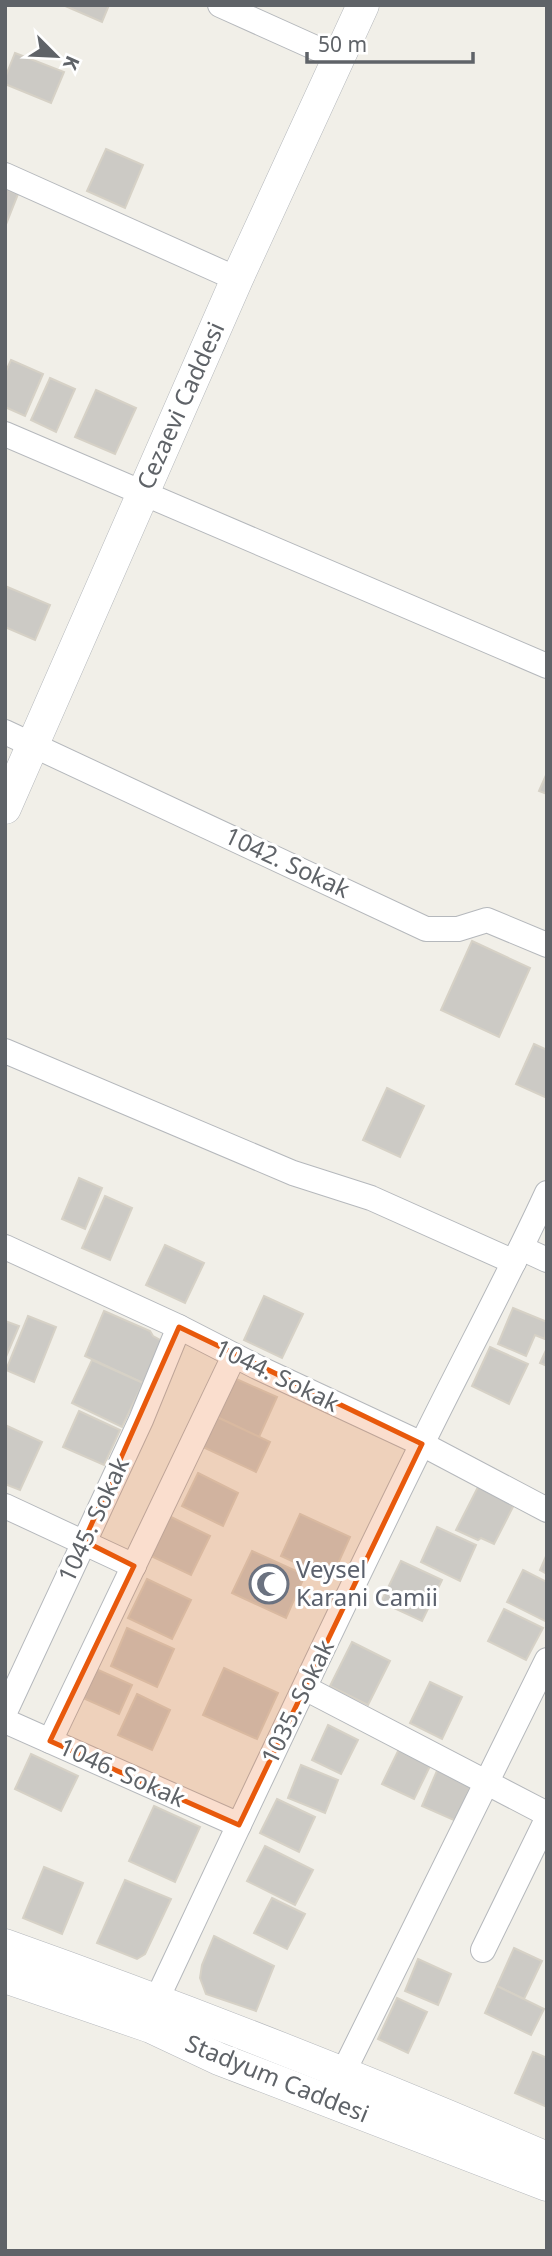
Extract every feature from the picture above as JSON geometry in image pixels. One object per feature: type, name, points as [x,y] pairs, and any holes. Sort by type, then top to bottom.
[{"type":"street","points":[[220,5],[338,58]]},
{"type":"street","name":"Cezaevi Caddesi","points":[[5,808],[19,739],[142,495],[237,279],[363,5]]},
{"type":"street","points":[[5,175],[237,279]]},
{"type":"street","points":[[5,434],[142,495],[547,666]]},
{"type":"street","name":"1042. Sokak","points":[[19,739],[426,929],[458,929],[488,920],[547,945]]},
{"type":"street","points":[[5,1051],[293,1173],[371,1198],[518,1255],[547,1260]]},
{"type":"street","name":"1035. Sokak","points":[[154,2013],[239,1825],[422,1444],[546,1194]]},
{"type":"street","name":"1044. Sokak","points":[[5,1247],[422,1444],[547,1510]]},
{"type":"street","name":"1045. Sokak","points":[[5,1712],[141,1420],[179,1327]]},
{"type":"street","points":[[50,1741],[234,1356]]},
{"type":"street","points":[[5,1506],[134,1566]]},
{"type":"street","points":[[330,2101],[547,1660]]},
{"type":"street","points":[[305,1688],[487,1781],[547,1816],[483,1950]]},
{"type":"street","name":"1046. Sokak","points":[[5,1721],[239,1825]]},
{"type":"street","points":[[5,1945],[154,2013],[343,2072],[547,2158]]},
{"type":"street","name":"Stadyum Caddesi","points":[[5,1977],[154,2013],[219,2059],[547,2185]]},
{"type":"highlighted area","points":[[179,1327],[422,1444],[239,1825],[50,1741],[134,1566],[84,1541]]},
{"type":"building","points":[[63,5],[109,5],[102,22]]},
{"type":"building","points":[[15,53],[64,72],[51,103],[5,84]]},
{"type":"building","points":[[106,149],[143,165],[125,208],[87,191]]},
{"type":"building","points":[[5,189],[18,194],[5,227]]},
{"type":"building","points":[[11,360],[43,374],[25,416],[5,407],[5,373]]},
{"type":"building","points":[[50,378],[75,389],[56,432],[31,420]]},
{"type":"building","points":[[96,390],[136,408],[115,454],[75,437]]},
{"type":"building","points":[[5,586],[50,605],[35,640],[5,627]]},
{"type":"building","points":[[547,773],[547,794],[539,791]]},
{"type":"building","points":[[472,941],[530,968],[499,1037],[441,1010]]},
{"type":"building","points":[[534,1044],[547,1050],[547,1098],[516,1084]]},
{"type":"building","points":[[387,1088],[424,1106],[400,1157],[363,1140]]},
{"type":"building","points":[[79,1178],[102,1188],[85,1229],[62,1219]]},
{"type":"building","points":[[105,1196],[132,1208],[110,1260],[82,1248]]},
{"type":"building","points":[[165,1245],[204,1263],[185,1303],[146,1285]]},
{"type":"building","points":[[264,1296],[303,1314],[282,1358],[244,1340]]},
{"type":"building","points":[[513,1308],[547,1322],[545,1339],[535,1335],[526,1356],[498,1344]]},
{"type":"building","points":[[104,1311],[150,1331],[162,1341],[143,1383],[85,1356]]},
{"type":"building","points":[[28,1316],[56,1327],[34,1382],[6,1370]]},
{"type":"building","points":[[5,1321],[19,1326],[5,1359]]},
{"type":"building","points":[[490,1347],[528,1364],[509,1404],[472,1386]]},
{"type":"building","points":[[547,1348],[547,1366],[540,1363]]},
{"type":"building","points":[[92,1360],[143,1383],[122,1427],[72,1403]]},
{"type":"building","points":[[234,1378],[277,1397],[259,1437],[217,1417]]},
{"type":"building","points":[[79,1411],[120,1430],[104,1465],[63,1447]]},
{"type":"building","points":[[217,1417],[270,1442],[256,1472],[203,1447]]},
{"type":"building","points":[[5,1425],[42,1442],[20,1490],[5,1484]]},
{"type":"building","points":[[198,1473],[238,1493],[223,1526],[182,1506]]},
{"type":"building","points":[[479,1485],[515,1503],[494,1544],[456,1530]]},
{"type":"building","points":[[300,1514],[350,1537],[331,1579],[281,1556]]},
{"type":"building","points":[[169,1516],[210,1536],[191,1575],[149,1555]]},
{"type":"building","points":[[437,1527],[476,1545],[460,1581],[421,1562]]},
{"type":"building","name":"Veysel Karani Camii","points":[[252,1551],[305,1575],[286,1618],[232,1593]]},
{"type":"building","points":[[547,1554],[547,1574],[540,1570]]},
{"type":"building","points":[[401,1561],[442,1580],[422,1621],[381,1602]]},
{"type":"building","points":[[523,1570],[547,1582],[547,1622],[507,1602]]},
{"type":"building","points":[[147,1579],[191,1600],[172,1639],[128,1618]]},
{"type":"building","points":[[504,1609],[543,1628],[526,1660],[488,1641]]},
{"type":"building","points":[[127,1628],[174,1649],[157,1687],[111,1666]]},
{"type":"building","points":[[352,1642],[390,1661],[368,1705],[330,1686]]},
{"type":"building","points":[[224,1668],[278,1693],[257,1739],[203,1715]]},
{"type":"building","points":[[96,1669],[132,1685],[119,1714],[83,1698]]},
{"type":"building","points":[[430,1682],[462,1697],[442,1739],[410,1723]]},
{"type":"building","points":[[137,1694],[170,1710],[152,1750],[118,1735]]},
{"type":"building","points":[[328,1725],[358,1740],[341,1774],[312,1760]]},
{"type":"building","points":[[400,1747],[432,1762],[414,1799],[382,1784]]},
{"type":"building","points":[[31,1754],[78,1776],[61,1811],[15,1789]]},
{"type":"building","points":[[301,1765],[338,1780],[325,1813],[288,1798]]},
{"type":"building","points":[[439,1766],[473,1781],[456,1821],[422,1806]]},
{"type":"building","points":[[277,1799],[315,1817],[299,1852],[260,1833]]},
{"type":"building","points":[[154,1806],[200,1827],[175,1882],[129,1861]]},
{"type":"building","points":[[265,1846],[313,1870],[295,1905],[247,1881]]},
{"type":"building","points":[[44,1867],[83,1883],[62,1934],[23,1918]]},
{"type":"building","points":[[125,1880],[171,1899],[145,1954],[137,1959],[97,1943]]},
{"type":"building","points":[[272,1898],[305,1914],[287,1949],[254,1933]]},
{"type":"building","points":[[214,1936],[274,1966],[256,2011],[206,1994],[200,1978],[202,1965]]},
{"type":"building","points":[[514,1948],[542,1961],[524,1999],[497,1986]]},
{"type":"building","points":[[418,1959],[451,1974],[438,2005],[405,1991]]},
{"type":"building","points":[[497,1986],[544,2009],[531,2035],[485,2013]]},
{"type":"building","points":[[397,1998],[427,2012],[408,2053],[378,2039]]},
{"type":"building","points":[[533,2052],[547,2058],[547,2107],[515,2093]]},
{"type":"place","name":"Veysel Karani Camii","points":[[269,1584]]}]
